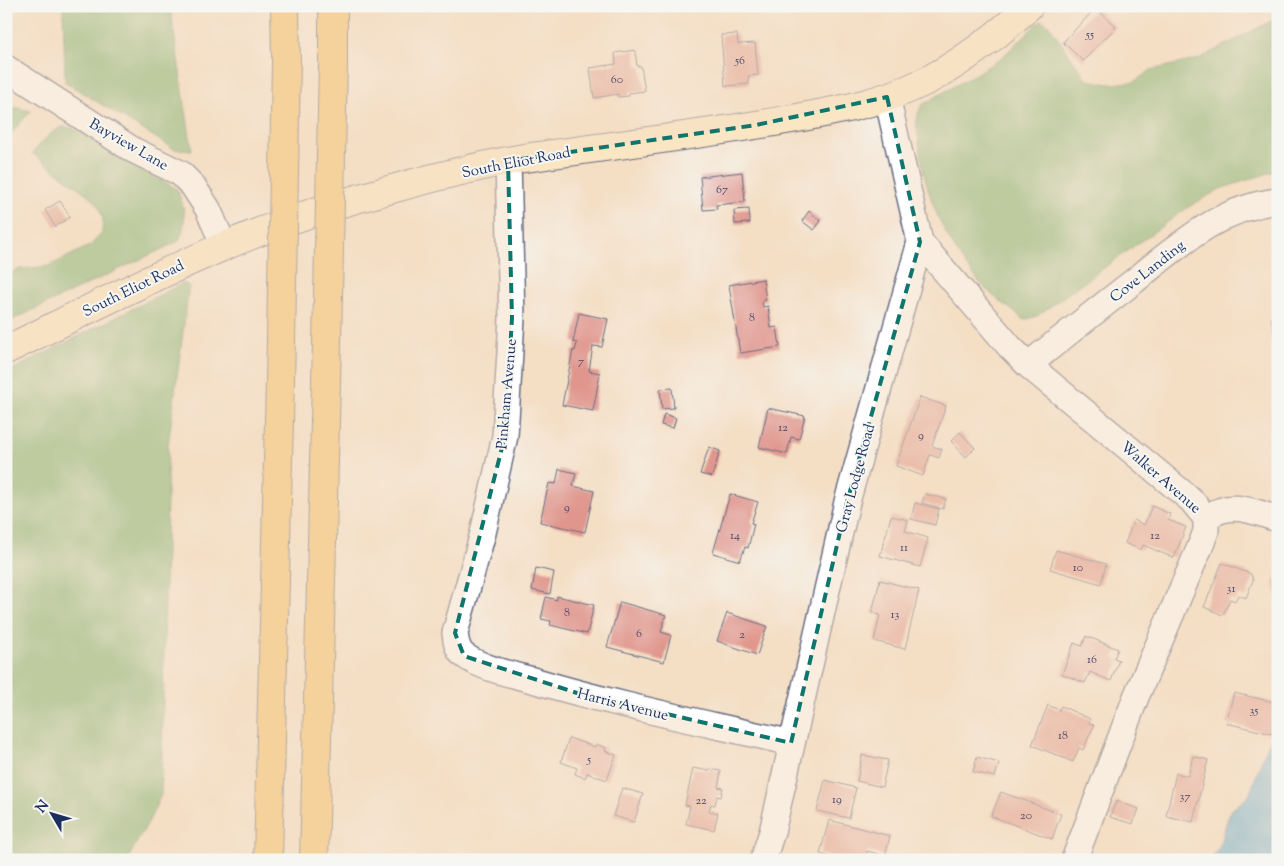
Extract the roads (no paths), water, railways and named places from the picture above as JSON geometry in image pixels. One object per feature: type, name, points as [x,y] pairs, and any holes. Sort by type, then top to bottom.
[{"type":"highway","points":[[268,860],[281,341],[286,62],[285,6]]},
{"type":"highway","points":[[314,860],[333,6]]},
{"type":"main road","name":"South Eliot Road","points":[[6,350],[224,246],[289,219],[373,194],[508,161],[762,124],[887,97],[922,83],[946,69],[984,43],[1028,6]]},
{"type":"street","name":"Bayview Lane","points":[[6,68],[133,150],[180,173],[193,186],[208,209],[224,246]]},
{"type":"street","name":"Gray Lodge Road","points":[[763,860],[772,832],[848,502],[920,242],[887,97]]},
{"type":"street","name":"Pinkham Avenue","points":[[459,651],[455,633],[483,534],[505,436],[512,318],[508,161]]},
{"type":"street","name":"Cove Landing","points":[[1028,365],[1200,230],[1218,219],[1240,210],[1263,203],[1278,201]]},
{"type":"street","name":"Walker Avenue","points":[[920,242],[1010,347],[1028,365],[1191,500],[1206,518],[1206,531],[1202,542],[1136,698],[1074,860]]},
{"type":"street","points":[[1206,518],[1220,509],[1228,507],[1249,510],[1278,519]]},
{"type":"street","name":"Harris Avenue","points":[[459,651],[464,656],[485,666],[577,693],[791,744]]},
{"type":"water","points":[[1278,731],[1278,860],[1210,860],[1219,847],[1230,811],[1249,796],[1265,751],[1274,734]]}]
